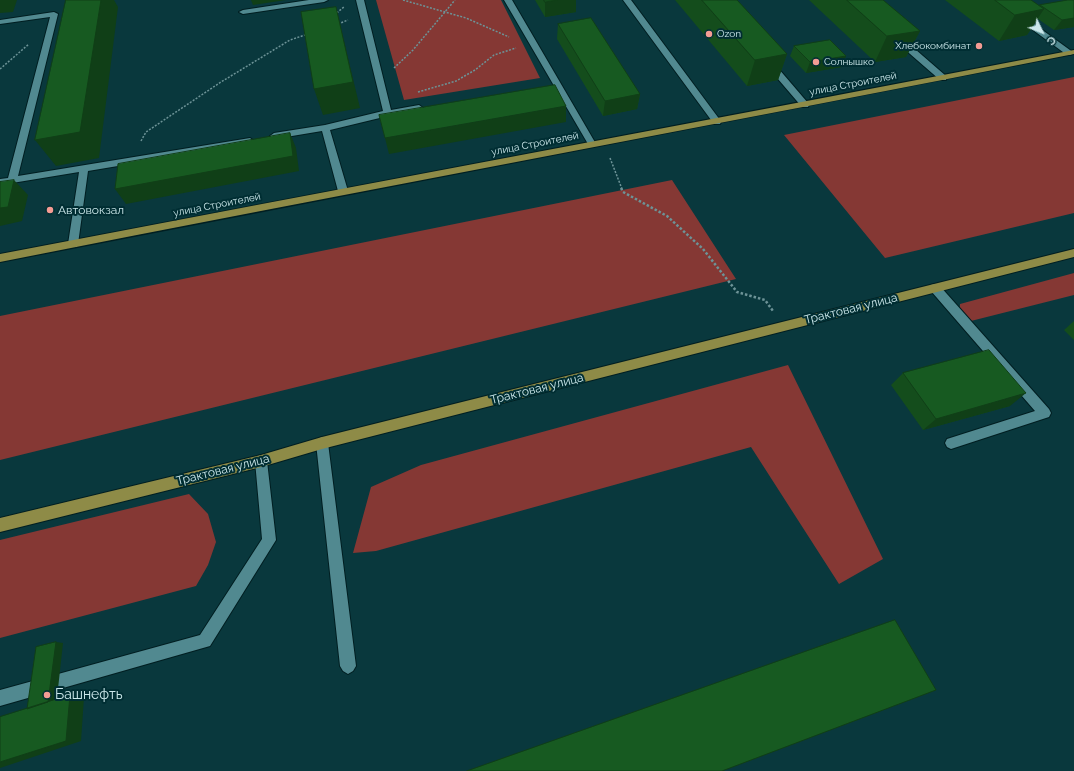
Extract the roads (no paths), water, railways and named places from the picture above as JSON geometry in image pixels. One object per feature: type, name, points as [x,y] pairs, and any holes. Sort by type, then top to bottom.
[{"type":"main road","name":"улица Строителей","points":[[0,258],[343,191],[717,122],[1072,53]]},
{"type":"main road","name":"Трактовая улица","points":[[0,525],[261,461],[322,443],[1074,253]]},
{"type":"lane","points":[[243,12],[324,0]]},
{"type":"lane","points":[[360,0],[388,113]]},
{"type":"lane","points":[[508,0],[536,48],[554,87],[592,144]]},
{"type":"lane","points":[[627,0],[717,122]]},
{"type":"lane","points":[[996,0],[1072,53]]},
{"type":"lane","points":[[0,22],[54,14],[12,180]]},
{"type":"lane","points":[[888,30],[944,78]]},
{"type":"lane","points":[[762,54],[805,105]]},
{"type":"lane","points":[[0,182],[325,128],[388,113],[427,107]]},
{"type":"lane","points":[[325,128],[343,191]]},
{"type":"lane","points":[[72,244],[84,168]]},
{"type":"lane","points":[[935,288],[1045,413],[951,443]]},
{"type":"lane","points":[[322,443],[348,666]]},
{"type":"lane","points":[[0,698],[205,641],[269,540],[261,461]]},
{"type":"place","name":"Ozon","points":[[709,34]]},
{"type":"place","name":"Хлебокомбинат","points":[[979,46]]},
{"type":"place","name":"Солнышко","points":[[816,62]]},
{"type":"place","name":"Автовокзал","points":[[50,210]]},
{"type":"place","name":"Башнефть","points":[[47,695]]}]
